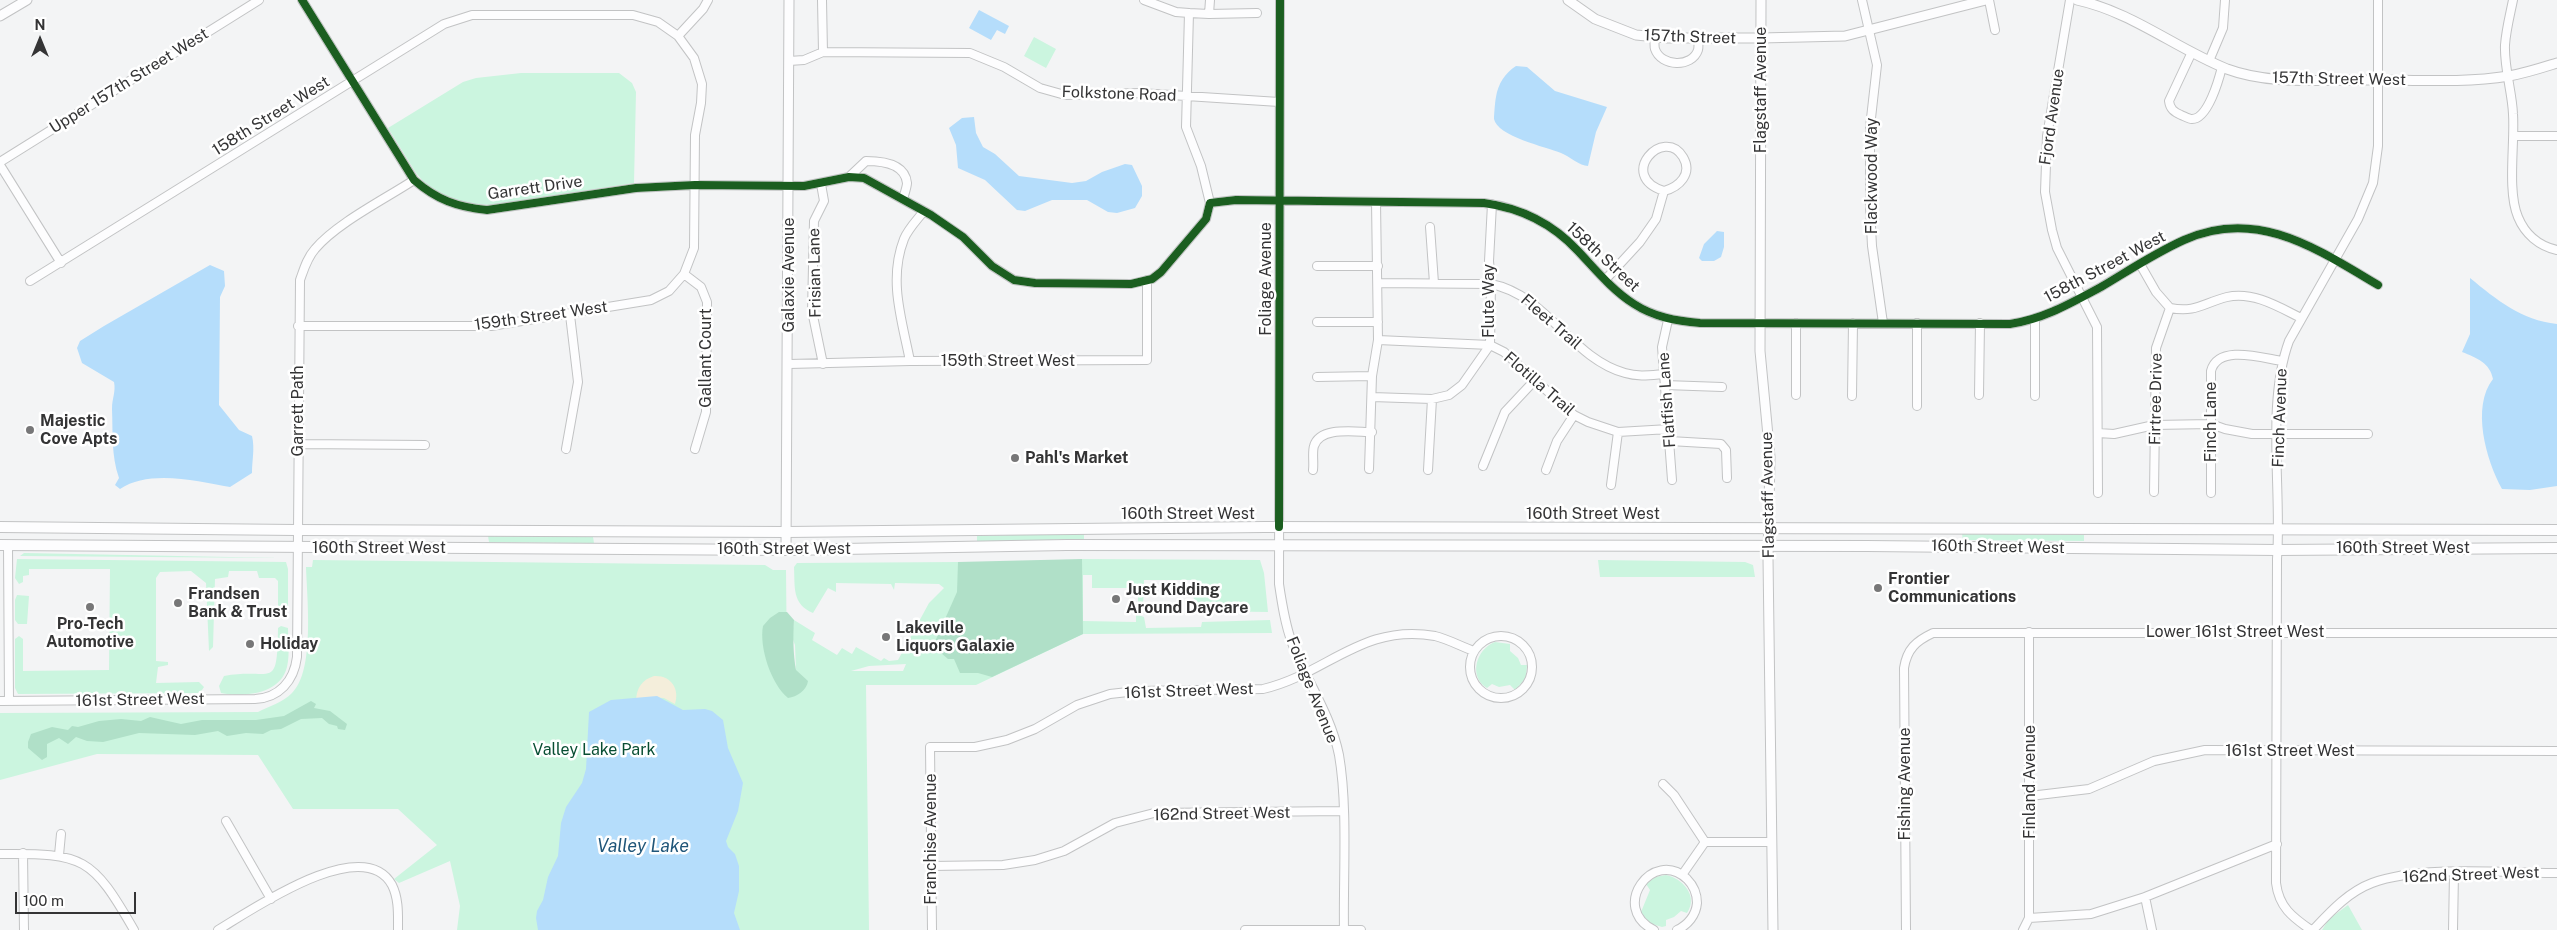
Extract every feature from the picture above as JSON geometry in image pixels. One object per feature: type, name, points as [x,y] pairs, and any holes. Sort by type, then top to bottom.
[{"type":"main road","name":"160th Street West","points":[[0,527],[786,532],[1278,528],[2557,530]]},
{"type":"main road","name":"160th Street West","points":[[4,546],[786,550],[1067,545],[1768,546],[2277,550],[2380,547],[2557,548]]},
{"type":"street","points":[[0,16],[27,0]]},
{"type":"street","name":"Upper 157th Street West","points":[[0,163],[259,0]]},
{"type":"street","name":"Garrett Drive","points":[[302,0],[414,180],[430,194],[446,203],[466,208],[488,210],[636,188],[695,185],[788,186]]},
{"type":"street","points":[[678,36],[703,9],[708,0]]},
{"type":"street","name":"Galaxie Avenue","points":[[786,550],[789,364],[790,0]]},
{"type":"street","points":[[822,0],[823,52]]},
{"type":"street","points":[[1144,0],[1162,3],[1176,12],[1209,14],[1257,13]]},
{"type":"street","points":[[1209,14],[1210,0]]},
{"type":"street","name":"Foliage Avenue","points":[[1280,0],[1279,584],[1283,614],[1292,642],[1323,706],[1338,755],[1343,811],[1344,930]]},
{"type":"street","name":"157th Street","points":[[1568,0],[1595,19],[1636,35],[1654,37],[1761,38]]},
{"type":"street","name":"Flagstaff Avenue","points":[[1761,0],[1760,322],[1761,381],[1770,457],[1768,546],[1773,930]]},
{"type":"street","name":"Flackwood Way","points":[[1862,0],[1877,65],[1870,127],[1870,207],[1872,246],[1883,323]]},
{"type":"street","points":[[1761,38],[1831,38],[1988,0],[1995,30]]},
{"type":"street","name":"Fjord Avenue","points":[[2070,0],[2047,136],[2044,172],[2052,230],[2065,267],[2097,326],[2098,493]]},
{"type":"street","name":"157th Street West","points":[[2077,0],[2128,16],[2191,54],[2222,67],[2271,78],[2463,80],[2508,76],[2557,63]]},
{"type":"street","points":[[2209,61],[2222,28],[2225,0]]},
{"type":"street","name":"Finch Avenue","points":[[2312,930],[2293,918],[2280,903],[2276,883],[2278,398],[2282,361],[2301,318],[2362,211],[2373,183],[2378,146],[2378,0]]},
{"type":"street","points":[[2513,0],[2505,44],[2514,136],[2514,196],[2518,218],[2525,230],[2536,240],[2557,250]]},
{"type":"street","points":[[788,186],[821,184],[849,177],[864,178],[924,211],[963,237],[992,266],[1014,280],[1035,283],[1131,284],[1147,280],[1161,272],[1206,219],[1210,203],[1201,166],[1186,127],[1189,13]]},
{"type":"street","name":"158th Street West","points":[[30,281],[444,24],[472,15],[633,15],[658,22],[678,36],[694,58],[702,84],[701,103],[695,135],[694,248],[684,274]]},
{"type":"street","points":[[1654,37],[1655,49],[1660,57],[1672,63],[1689,61],[1698,50],[1698,38]]},
{"type":"street","name":"Folkstone Road","points":[[789,61],[804,60],[823,52],[970,53],[1004,67],[1040,88],[1065,95],[1140,93],[1279,102]]},
{"type":"street","points":[[2191,54],[2169,101],[2175,112],[2186,117],[2192,119],[2198,117],[2207,106],[2216,91],[2222,67]]},
{"type":"street","points":[[2514,136],[2557,136]]},
{"type":"street","points":[[1664,147],[1679,152],[1686,165],[1684,179],[1676,187],[1664,191],[1655,188],[1643,172],[1643,163],[1647,156],[1664,147]]},
{"type":"street","points":[[849,177],[866,161],[883,161],[900,169],[907,182],[903,199]]},
{"type":"street","points":[[0,163],[61,263]]},
{"type":"street","name":"Garrett Path","points":[[278,692],[290,680],[296,665],[298,326],[300,280],[305,264],[315,249],[331,234],[414,180]]},
{"type":"street","name":"Frisian Lane","points":[[821,184],[824,201],[814,221],[812,312],[823,364]]},
{"type":"street","points":[[1606,280],[1640,242],[1656,219],[1664,191]]},
{"type":"street","points":[[1210,203],[1236,200],[1280,202]]},
{"type":"street","name":"158th Street","points":[[1280,202],[1468,202],[1492,204],[1529,215],[1556,231],[1606,280],[1635,305],[1668,320],[1700,323],[1760,322]]},
{"type":"street","points":[[1369,469],[1372,432],[1372,376],[1378,340],[1379,283],[1376,202]]},
{"type":"street","name":"Flute Way","points":[[1372,397],[1432,399],[1449,395],[1462,385],[1490,345],[1491,284],[1489,261],[1492,204]]},
{"type":"street","points":[[910,361],[897,297],[896,269],[904,238],[924,211]]},
{"type":"street","points":[[1430,227],[1434,283]]},
{"type":"street","name":"158th Street West","points":[[1760,322],[2010,324],[2035,318],[2082,298],[2186,239],[2220,230],[2262,230],[2299,240],[2378,285]]},
{"type":"street","points":[[2140,264],[2156,292],[2170,308],[2192,310],[2223,298],[2238,296],[2270,302],[2301,318]]},
{"type":"street","points":[[1317,266],[1378,266]]},
{"type":"street","name":"159th Street West","points":[[298,326],[491,326],[570,315],[651,300],[669,291],[684,274]]},
{"type":"street","name":"Gallant Court","points":[[684,274],[701,288],[707,302],[706,412],[695,449]]},
{"type":"street","name":"159th Street West","points":[[789,364],[910,361],[1147,360],[1147,280]]},
{"type":"street","name":"Fleet Trail","points":[[1379,283],[1491,284],[1516,291],[1532,302],[1585,350],[1610,368],[1627,374],[1642,376],[1664,374]]},
{"type":"street","name":"Firtree Drive","points":[[2154,492],[2156,348],[2170,308]]},
{"type":"street","points":[[566,449],[578,382],[570,315]]},
{"type":"street","points":[[2035,318],[2035,396]]},
{"type":"street","name":"Flatfish Lane","points":[[1668,320],[1662,346],[1672,480]]},
{"type":"street","points":[[1317,322],[1378,322]]},
{"type":"street","points":[[1796,323],[1796,395]]},
{"type":"street","points":[[1852,396],[1853,323]]},
{"type":"street","points":[[1917,323],[1918,406]]},
{"type":"street","points":[[1979,395],[1980,323]]},
{"type":"street","name":"Flotilla Trail","points":[[1378,340],[1490,345],[1504,352],[1574,416],[1618,432],[1669,429]]},
{"type":"street","name":"Finch Lane","points":[[2211,493],[2211,371],[2213,362],[2217,358],[2229,356],[2253,356],[2282,361]]},
{"type":"street","points":[[1317,377],[1372,376]]},
{"type":"street","points":[[1483,466],[1505,412],[1535,380]]},
{"type":"street","points":[[1665,385],[1722,388]]},
{"type":"street","points":[[1428,470],[1432,399]]},
{"type":"street","points":[[1546,470],[1557,441],[1574,416]]},
{"type":"street","points":[[2098,433],[2124,432],[2154,425],[2212,424],[2225,429],[2252,434],[2368,434]]},
{"type":"street","points":[[1314,470],[1314,446],[1321,436],[1330,433],[1372,432]]},
{"type":"street","points":[[1611,485],[1618,432]]},
{"type":"street","points":[[1670,441],[1721,444],[1726,450],[1727,478]]},
{"type":"street","points":[[298,444],[426,445]]},
{"type":"street","points":[[4,546],[9,701]]},
{"type":"street","name":"Finland Avenue","points":[[2023,930],[2029,918],[2029,632]]},
{"type":"street","name":"Lower 161st Street West","points":[[1916,641],[1933,633],[2557,633]]},
{"type":"street","name":"161st Street West","points":[[930,747],[975,746],[1007,740],[1035,730],[1077,705],[1110,694],[1138,691],[1263,689],[1283,685],[1360,644],[1394,635],[1435,636],[1474,651]]},
{"type":"street","points":[[1491,637],[1510,637],[1520,642],[1529,652],[1533,665],[1527,686],[1516,695],[1506,698],[1487,695],[1474,682],[1470,672],[1474,651],[1491,637]]},
{"type":"street","name":"Fishing Avenue","points":[[1906,930],[1904,668],[1906,657],[1916,641]]},
{"type":"street","name":"161st Street West","points":[[0,701],[255,699],[278,692]]},
{"type":"street","name":"Franchise Avenue","points":[[930,747],[932,930]]},
{"type":"street","name":"161st Street West","points":[[2030,796],[2090,789],[2154,761],[2205,750],[2557,751]]},
{"type":"street","points":[[1663,784],[1674,796],[1705,842]]},
{"type":"street","name":"162nd Street West","points":[[931,866],[1003,865],[1035,860],[1064,851],[1116,823],[1154,813],[1343,811]]},
{"type":"street","points":[[226,821],[271,899]]},
{"type":"street","points":[[59,855],[61,834]]},
{"type":"street","points":[[1705,842],[1772,842]]},
{"type":"street","points":[[1682,875],[1705,842]]},
{"type":"street","points":[[2029,918],[2091,914],[2145,897],[2277,844]]},
{"type":"street","points":[[23,853],[24,930]]},
{"type":"street","points":[[0,854],[59,855],[88,866],[104,881],[134,930]]},
{"type":"street","points":[[218,930],[306,880],[333,871],[365,868],[384,876],[391,884],[395,893],[398,930]]},
{"type":"street","points":[[1654,930],[1646,925],[1637,912],[1635,905],[1637,890],[1646,877],[1668,870],[1682,875],[1693,887],[1697,902],[1693,917],[1677,930]]},
{"type":"street","points":[[2453,930],[2454,873]]},
{"type":"street","name":"162nd Street West","points":[[2312,930],[2338,903],[2370,883],[2408,874],[2557,873]]},
{"type":"street","points":[[2145,897],[2152,930]]},
{"type":"street","points":[[1245,930],[1361,930]]},
{"type":"green space","points":[[1034,37],[1056,49],[1046,68],[1024,56]]},
{"type":"green space","points":[[521,73],[619,73],[632,83],[636,92],[634,183],[492,205],[468,204],[444,197],[429,188],[416,173],[388,128],[463,82],[476,78]]},
{"type":"green space","points":[[1084,533],[1084,539],[977,542],[977,536]]},
{"type":"green space","points":[[1962,534],[2084,535],[2084,541],[1963,540]]},
{"type":"green space","points":[[488,536],[593,537],[594,543],[489,542]]},
{"type":"green space","points":[[24,553],[281,558],[20,556]]},
{"type":"green space","points":[[17,559],[286,562],[288,569],[288,610],[286,612],[278,611],[278,581],[275,578],[259,578],[257,571],[229,571],[228,577],[215,579],[213,647],[209,651],[206,583],[191,571],[160,572],[156,578],[156,661],[168,662],[168,665],[158,667],[156,683],[199,682],[204,687],[200,693],[18,694],[15,688],[15,639],[19,636],[23,639],[23,671],[109,670],[110,569],[29,569],[29,575],[23,576],[23,582],[19,584],[15,578]]},
{"type":"green space","name":"Valley Lake Park","points":[[1082,559],[1260,560],[1264,573],[1268,612],[1200,611],[1194,604],[1193,580],[1144,580],[1143,607],[1138,609],[1138,588],[1092,588],[1092,575],[1083,575],[1083,621],[1136,622],[1136,614],[1144,617],[1146,628],[1201,627],[1202,622],[1270,620],[1272,633],[1083,634],[976,685],[866,685],[869,930],[457,930],[460,906],[450,861],[399,883],[394,879],[437,845],[398,809],[293,809],[258,755],[97,754],[0,780],[0,713],[258,712],[285,699],[299,683],[304,669],[308,634],[306,567],[312,567],[313,560],[765,565],[773,570],[786,570],[787,670],[796,670],[795,645],[792,637],[794,620],[815,633],[812,640],[837,655],[842,648],[852,654],[856,647],[881,661],[884,658],[889,661],[898,660],[929,603],[944,588],[939,584],[895,583],[894,590],[891,584],[836,583],[836,592],[828,588],[813,613],[801,605],[796,594],[794,567],[797,563],[958,562],[958,570],[1081,569]],"holes":[[[906,664],[903,671],[851,671],[869,666]]]},
{"type":"green space","points":[[1082,559],[1083,634],[992,677],[978,673],[960,673],[954,659],[948,659],[933,646],[957,592],[958,562]]},
{"type":"green space","points":[[1598,560],[1745,562],[1753,565],[1755,577],[1600,577]]},
{"type":"green space","points":[[17,595],[29,596],[27,624],[18,624],[15,620],[15,600]]},
{"type":"green space","points":[[779,612],[787,612],[794,620],[796,670],[808,681],[806,687],[801,692],[788,698],[776,684],[772,675],[765,654],[762,635],[763,626]]},
{"type":"green space","points":[[281,626],[288,628],[288,657],[287,667],[277,683],[269,689],[250,694],[221,693],[219,686],[224,676],[269,673],[273,669],[276,662],[278,628]]},
{"type":"green space","points":[[1495,642],[1510,644],[1510,651],[1518,658],[1521,665],[1527,665],[1526,678],[1515,690],[1510,685],[1499,687],[1492,684],[1487,688],[1478,677],[1476,670],[1479,657],[1488,646]]},
{"type":"green space","points":[[311,701],[316,704],[314,708],[330,711],[347,724],[345,730],[338,729],[337,726],[329,724],[322,718],[301,719],[281,729],[271,730],[263,734],[246,733],[227,736],[218,731],[195,735],[139,733],[103,742],[87,741],[76,737],[68,744],[59,738],[47,744],[47,757],[42,760],[28,748],[31,734],[52,727],[68,730],[72,726],[78,727],[99,721],[121,719],[141,721],[150,717],[181,724],[202,720],[256,720],[284,716]]},
{"type":"green space","points":[[1666,875],[1683,884],[1690,894],[1691,900],[1687,913],[1681,911],[1674,917],[1666,920],[1666,926],[1662,927],[1649,923],[1641,912],[1650,890],[1646,884],[1655,877]]},
{"type":"green space","points":[[2348,905],[2362,930],[2322,930],[2329,919]]},
{"type":"sand","points":[[654,676],[665,678],[673,684],[676,693],[675,704],[664,698],[649,697],[636,700],[641,685]]},
{"type":"water","points":[[979,10],[1009,26],[1005,34],[997,30],[991,40],[969,28]]},
{"type":"water","points":[[1516,66],[1527,67],[1555,91],[1607,107],[1596,132],[1588,166],[1561,153],[1513,136],[1497,125],[1494,117],[1498,88],[1505,75]]},
{"type":"water","points":[[974,117],[976,133],[983,147],[995,154],[1019,176],[1072,183],[1086,181],[1102,172],[1125,164],[1132,165],[1142,186],[1142,196],[1135,208],[1117,213],[1108,212],[1087,200],[1052,200],[1025,211],[1017,210],[985,180],[958,168],[956,145],[949,128],[962,118]]},
{"type":"water","points":[[1717,231],[1724,232],[1724,247],[1721,257],[1714,261],[1702,261],[1699,258],[1704,244]]},
{"type":"water","points":[[210,265],[224,271],[225,286],[220,297],[219,405],[239,430],[252,436],[252,473],[230,487],[174,478],[159,478],[145,479],[120,489],[115,485],[119,478],[113,444],[112,409],[115,389],[114,382],[82,363],[77,348],[80,341],[104,326]]},
{"type":"water","points":[[2470,278],[2510,308],[2532,318],[2557,324],[2557,486],[2530,490],[2502,489],[2496,477],[2486,449],[2482,418],[2486,391],[2493,379],[2486,365],[2462,352],[2470,334]]},
{"type":"water","name":"Valley Lake","points":[[657,696],[683,710],[705,709],[712,711],[723,720],[728,748],[743,783],[738,811],[726,841],[728,847],[735,854],[739,866],[739,891],[734,913],[740,930],[538,930],[537,911],[543,900],[548,877],[558,856],[561,823],[566,807],[582,783],[586,769],[589,712],[611,700]]},
{"type":"cycle path","points":[[302,0],[414,180],[439,197],[476,209],[487,210],[636,188],[695,185],[804,186],[849,177],[864,178],[931,215],[963,237],[992,266],[1014,280],[1035,283],[1131,284],[1152,279],[1161,272],[1206,219],[1210,203],[1236,200],[1484,203],[1498,205],[1523,213],[1547,225],[1568,241],[1618,292],[1649,312],[1666,318],[1700,323],[2010,324],[2022,322],[2068,304],[2184,240],[2211,231],[2237,228],[2261,230],[2309,246],[2378,285]]},
{"type":"cycle path","points":[[1279,527],[1280,0]]},
{"type":"place","name":"Majestic Cove Apts","points":[[30,430]]},
{"type":"place","name":"Pahl's Market","points":[[1015,458]]},
{"type":"place","name":"Frontier Communications","points":[[1878,588]]},
{"type":"place","name":"Just Kidding Around Daycare","points":[[1116,599]]},
{"type":"place","name":"Frandsen Bank & Trust","points":[[178,603]]},
{"type":"place","name":"Pro-Tech Automotive","points":[[90,607]]},
{"type":"place","name":"Lakeville Liquors Galaxie","points":[[886,637]]},
{"type":"place","name":"Holiday","points":[[250,644]]}]
